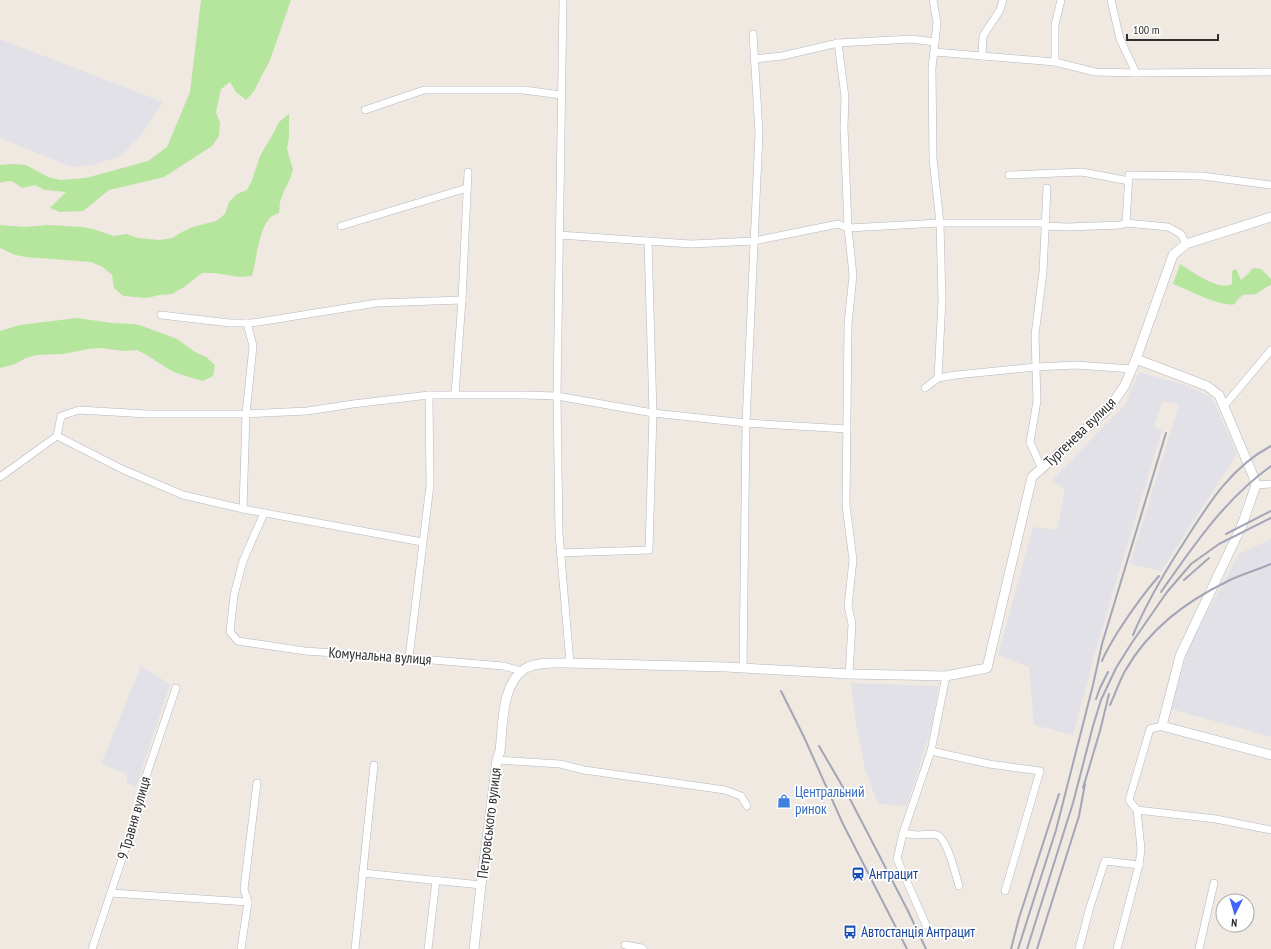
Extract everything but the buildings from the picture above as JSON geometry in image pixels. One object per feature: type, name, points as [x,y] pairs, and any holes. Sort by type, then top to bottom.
[{"type":"street","points":[[563,0],[556,396],[559,534],[570,663]]},
{"type":"street","points":[[933,0],[937,23],[935,52],[932,68],[933,159],[940,223],[942,300],[938,378]]},
{"type":"street","points":[[982,56],[983,36],[1000,10],[1003,0]]},
{"type":"street","points":[[1055,62],[1055,25],[1061,0]]},
{"type":"street","points":[[1111,0],[1120,39],[1136,73]]},
{"type":"street","points":[[743,668],[746,423],[759,133],[753,34]]},
{"type":"street","points":[[754,59],[782,56],[838,43],[912,38],[935,42]]},
{"type":"street","points":[[838,43],[845,97],[844,127],[848,228],[853,275],[848,324],[846,505],[853,560],[848,606],[852,624],[849,674]]},
{"type":"street","points":[[935,52],[1055,62],[1095,72],[1271,72]]},
{"type":"street","points":[[365,110],[424,90],[524,90],[561,96]]},
{"type":"street","points":[[455,394],[462,300],[468,172]]},
{"type":"street","points":[[1009,175],[1082,172],[1129,181]]},
{"type":"street","points":[[1126,223],[1129,175],[1202,176],[1271,185]]},
{"type":"street","points":[[342,226],[467,188]]},
{"type":"street","points":[[1042,469],[1030,442],[1037,401],[1035,335],[1042,272],[1047,188]]},
{"type":"street","name":"Тургенева вулиця","points":[[946,676],[987,668],[1032,477],[1110,407],[1125,385],[1174,255],[1186,244],[1271,216]]},
{"type":"street","points":[[559,235],[691,244],[754,241],[838,224],[848,228],[940,223],[1045,225],[1067,227],[1121,225],[1126,223],[1168,227],[1182,234],[1186,244]]},
{"type":"street","points":[[560,553],[648,550],[653,413],[648,241]]},
{"type":"street","points":[[161,315],[247,323],[377,303],[462,300]]},
{"type":"street","points":[[243,509],[246,414],[253,346],[247,323]]},
{"type":"street","points":[[1224,406],[1271,350]]},
{"type":"street","points":[[1136,359],[1206,386],[1219,395],[1256,485],[1242,525],[1180,656],[1162,726]]},
{"type":"street","points":[[925,388],[938,378],[1036,367],[1076,365],[1132,369]]},
{"type":"street","points":[[0,478],[57,436],[61,416],[79,410],[147,414],[246,414],[307,411],[429,395],[455,394],[556,396],[653,413],[746,423],[847,429]]},
{"type":"street","points":[[409,658],[430,485],[429,395]]},
{"type":"street","points":[[57,436],[124,470],[183,495],[243,509],[422,542]]},
{"type":"street","points":[[1256,485],[1271,484]]},
{"type":"street","name":"Комунальна вулиця","points":[[264,513],[243,561],[234,595],[230,632],[238,642],[305,651],[503,666],[522,671]]},
{"type":"street","points":[[522,671],[539,664],[570,663],[743,668],[849,674],[946,676],[931,752],[903,833],[898,859],[926,925]]},
{"type":"street","name":"Петровського вулиця","points":[[474,949],[506,698],[511,684],[522,671]]},
{"type":"street","name":"9 Травня вулиця","points":[[92,949],[145,790],[145,779],[176,688]]},
{"type":"street","points":[[1117,949],[1139,865],[1141,849],[1137,810],[1129,800],[1150,729],[1162,726],[1271,755]]},
{"type":"street","points":[[931,752],[989,764],[1040,771],[1005,891]]},
{"type":"street","points":[[497,760],[560,764],[584,770],[725,790],[741,796],[747,806]]},
{"type":"street","points":[[355,949],[374,765]]},
{"type":"street","points":[[241,949],[248,902],[244,888],[257,783]]},
{"type":"street","points":[[1137,810],[1216,819],[1271,830]]},
{"type":"street","points":[[903,833],[920,835],[936,834],[940,836],[949,854],[959,886]]},
{"type":"street","points":[[1079,949],[1090,907],[1105,861],[1139,865]]},
{"type":"street","points":[[363,873],[481,885]]},
{"type":"street","points":[[428,949],[436,880]]},
{"type":"street","points":[[1199,949],[1214,882]]},
{"type":"street","points":[[111,893],[248,902]]},
{"type":"street","points":[[625,945],[643,949]]},
{"type":"shaded area","points":[[0,39],[163,102],[142,134],[121,156],[93,165],[72,167],[0,138]]},
{"type":"shaded area","points":[[1139,372],[1185,385],[1211,397],[1237,454],[1161,571],[1130,564],[1179,405],[1163,401],[1154,427],[1162,430],[1099,638],[1073,735],[1034,725],[1029,667],[998,655],[1033,527],[1057,530],[1065,489],[1052,480],[1124,406]]},
{"type":"shaded area","points":[[1271,539],[1271,737],[1171,709],[1190,644],[1239,554]]},
{"type":"shaded area","points":[[141,666],[170,684],[136,787],[126,782],[127,774],[101,764]]},
{"type":"shaded area","points":[[851,683],[938,686],[932,725],[907,806],[878,804],[865,769],[856,723]]},
{"type":"green space","points":[[201,0],[291,0],[270,60],[254,91],[246,100],[236,92],[230,82],[221,89],[216,112],[220,123],[219,136],[212,146],[164,177],[109,190],[83,211],[60,212],[50,208],[66,192],[45,190],[35,185],[22,188],[12,181],[0,183],[0,165],[26,165],[48,177],[60,180],[86,178],[148,161],[167,147],[190,92]]},
{"type":"green space","points":[[289,114],[289,138],[287,149],[293,170],[280,202],[279,213],[270,218],[263,230],[252,276],[240,277],[214,273],[202,273],[172,294],[147,298],[123,296],[114,288],[112,275],[103,267],[91,262],[26,257],[15,255],[0,248],[0,225],[25,227],[48,225],[82,227],[114,236],[127,234],[138,238],[160,240],[172,238],[193,227],[216,221],[225,214],[229,202],[237,194],[247,190],[260,156],[279,122]]},
{"type":"green space","points":[[1180,264],[1206,280],[1227,286],[1232,284],[1232,271],[1236,269],[1241,280],[1253,268],[1261,269],[1271,279],[1271,285],[1256,294],[1243,295],[1235,304],[1213,301],[1173,284]]},
{"type":"green space","points":[[77,318],[112,323],[135,324],[177,339],[195,352],[206,357],[215,365],[213,376],[203,381],[168,369],[137,350],[124,351],[101,348],[63,354],[37,355],[0,368],[0,331],[20,325]]},
{"type":"railway","points":[[1018,949],[1056,830],[1102,644],[1166,433]]},
{"type":"railway","points":[[1133,635],[1143,612],[1161,579],[1209,504],[1231,477],[1256,455],[1271,446]]},
{"type":"railway","points":[[1161,592],[1224,508],[1254,479],[1271,466]]},
{"type":"railway","points":[[1226,534],[1271,511]]},
{"type":"railway","points":[[1027,949],[1073,803],[1101,700],[1116,668],[1167,592],[1191,564],[1219,544],[1271,518]]},
{"type":"railway","points":[[1184,580],[1209,558]]},
{"type":"railway","points":[[1110,705],[1125,671],[1135,656],[1145,642],[1169,618],[1212,589],[1271,564]]},
{"type":"railway","points":[[1102,661],[1107,650],[1127,618],[1159,576]]},
{"type":"railway","points":[[1096,699],[1108,672]]},
{"type":"railway","points":[[781,691],[804,737],[843,824],[907,949]]},
{"type":"railway","points":[[1083,788],[1109,694]]},
{"type":"railway","points":[[819,746],[851,801],[926,949]]},
{"type":"railway","points":[[1037,949],[1079,816],[1085,784]]},
{"type":"railway","points":[[1011,949],[1019,918],[1059,794]]},
{"type":"place","name":"Центральний ринок","points":[[784,801]]},
{"type":"place","name":"Антрацит","points":[[858,874]]},
{"type":"place","name":"Автостанція Антрацит","points":[[850,932]]}]
